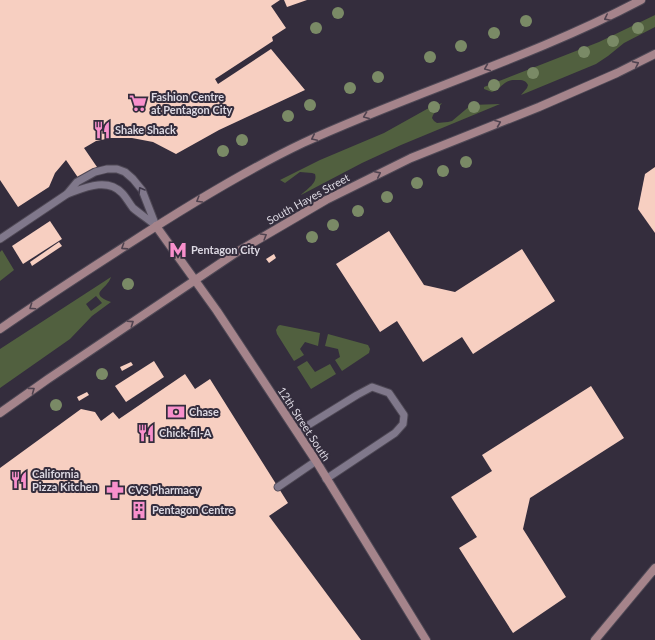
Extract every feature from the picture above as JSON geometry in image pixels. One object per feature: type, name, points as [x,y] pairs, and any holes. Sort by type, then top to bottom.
[{"type":"main road","points":[[0,329],[156,226],[232,181],[301,144],[602,21],[641,0]]},
{"type":"main road","name":"South Hayes Street","points":[[0,413],[237,252],[302,214],[404,161],[539,107],[617,73],[655,54]]},
{"type":"main road","name":"12th Street South","points":[[156,226],[196,280],[316,461],[426,640]]},
{"type":"main road","points":[[595,640],[655,568]]},
{"type":"lane","points":[[0,239],[67,194],[77,182],[89,174],[107,169],[117,169],[125,172],[133,179],[142,190],[156,226]]},
{"type":"lane","points":[[67,194],[96,185],[106,184],[122,192],[132,207],[156,226]]},
{"type":"lane","points":[[297,432],[372,387],[389,393],[404,415],[403,424],[395,433],[326,478]]},
{"type":"lane","points":[[278,488],[316,461]]},
{"type":"green space","points":[[655,15],[655,27],[624,43],[596,64],[521,95],[528,85],[522,80],[512,80],[506,82],[492,92],[484,89],[484,87],[599,42]]},
{"type":"green space","points":[[442,103],[432,118],[437,123],[452,121],[471,105],[500,104],[401,145],[362,163],[301,195],[315,180],[315,174],[300,172],[285,183],[280,180],[320,160],[384,133],[427,109]]},
{"type":"green space","points":[[2,250],[14,270],[0,281],[0,252]]},
{"type":"green space","points":[[111,277],[99,294],[104,299],[111,302],[92,316],[70,339],[0,388],[0,349]],"holes":[[[96,296],[102,303],[91,311],[86,304]]]},
{"type":"green space","points":[[280,325],[320,333],[318,346],[305,342],[300,349],[304,355],[294,361],[277,334],[276,330]]},
{"type":"green space","points":[[328,334],[368,345],[370,349],[369,353],[342,371],[335,360],[340,357],[338,349],[325,346]]},
{"type":"green space","points":[[307,361],[315,372],[330,364],[336,374],[311,389],[297,367]]},
{"type":"building","name":"Fashion Centre at Pentagon City","points":[[0,0],[280,0],[271,6],[286,28],[272,37],[273,41],[215,79],[218,84],[271,49],[305,90],[219,130],[176,154],[153,142],[132,138],[111,138],[96,141],[84,148],[97,167],[79,179],[66,160],[55,173],[49,187],[18,207],[0,180]]},
{"type":"building","points":[[284,0],[307,0],[287,7]]},
{"type":"building","points":[[655,167],[655,233],[638,209],[645,174]]},
{"type":"building","points":[[50,221],[62,239],[23,264],[12,246]]},
{"type":"building","points":[[389,231],[424,285],[455,292],[522,249],[555,301],[473,354],[462,337],[423,362],[397,321],[380,332],[336,264]]},
{"type":"building","points":[[59,242],[62,246],[32,266],[30,262]]},
{"type":"building","points":[[274,254],[276,258],[269,263],[266,259]]},
{"type":"building","points":[[154,361],[164,377],[126,402],[115,386]]},
{"type":"building","points":[[131,362],[133,365],[122,371],[120,367]]},
{"type":"building","name":"Pentagon Centre","points":[[185,374],[195,389],[210,379],[288,503],[269,516],[361,640],[0,640],[0,468],[81,409],[95,412],[101,421],[113,412],[119,419]]},
{"type":"building","points":[[591,386],[624,438],[530,498],[523,529],[566,597],[513,633],[459,548],[477,537],[451,497],[492,471],[482,455]]},
{"type":"building","points":[[87,392],[89,395],[79,401],[77,397]]},
{"type":"place","name":"Fashion Centre at Pentagon City","points":[[138,103]]},
{"type":"place","name":"Shake Shack","points":[[102,130]]},
{"type":"place","name":"Pentagon City","points":[[178,250]]},
{"type":"place","name":"Chase","points":[[176,412]]},
{"type":"place","name":"Chick-fil-A","points":[[146,433]]},
{"type":"place","name":"California Pizza Kitchen","points":[[19,480]]},
{"type":"place","name":"CVS Pharmacy","points":[[115,490]]},
{"type":"place","name":"Pentagon Centre","points":[[139,510]]}]
